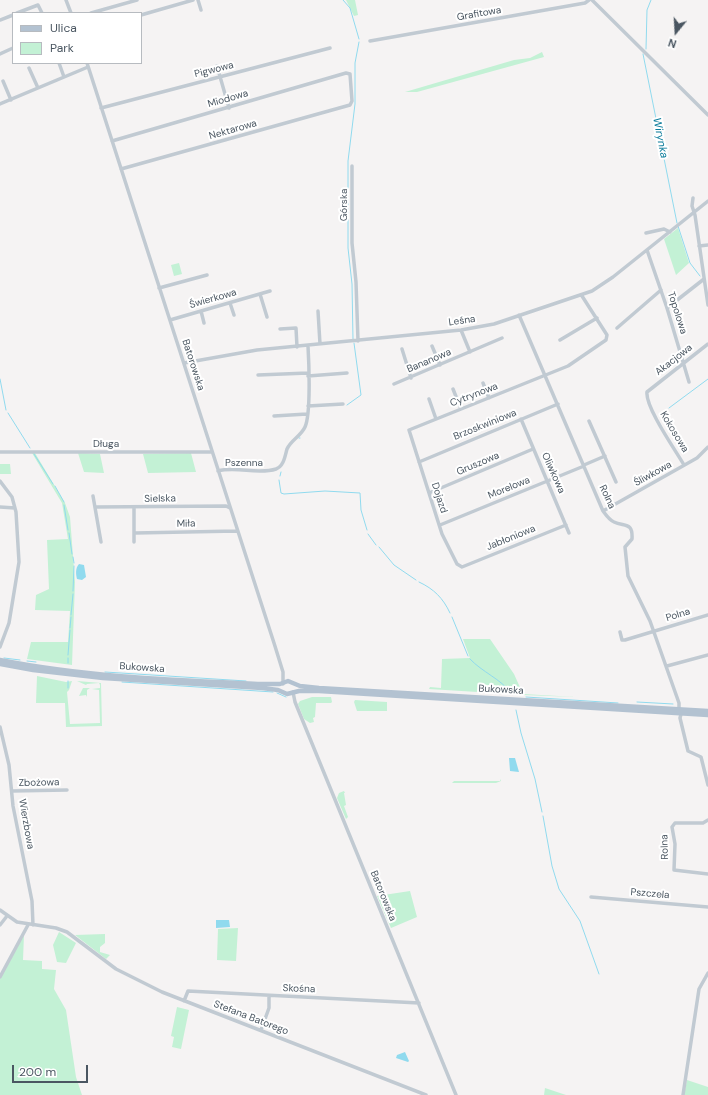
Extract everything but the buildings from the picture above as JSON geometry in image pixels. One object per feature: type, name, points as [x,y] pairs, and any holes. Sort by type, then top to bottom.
[{"type":"main road","name":"Bukowska","points":[[0,660],[97,674],[249,684],[283,684]]},
{"type":"main road","name":"Bukowska","points":[[1,665],[97,678],[262,688],[284,692]]},
{"type":"main road","points":[[286,682],[292,683],[295,688],[293,692],[284,692],[283,684],[286,682]]},
{"type":"main road","name":"Bukowska","points":[[292,683],[319,688],[680,711],[708,715]]},
{"type":"main road","name":"Bukowska","points":[[293,692],[329,692],[680,711],[708,711]]},
{"type":"street","points":[[66,0],[71,12]]},
{"type":"street","points":[[116,0],[118,5]]},
{"type":"street","points":[[94,12],[137,0]]},
{"type":"street","points":[[142,15],[193,0]]},
{"type":"street","points":[[198,0],[201,10]]},
{"type":"street","points":[[591,0],[708,116]]},
{"type":"street","name":"Grafitowa","points":[[370,41],[528,14],[585,3],[591,0]]},
{"type":"street","points":[[20,12],[38,5],[42,12]]},
{"type":"street","points":[[0,20],[12,15]]},
{"type":"street","points":[[0,54],[12,48]]},
{"type":"street","name":"Pigwowa","points":[[101,108],[330,48]]},
{"type":"street","points":[[59,64],[64,77]]},
{"type":"street","points":[[0,104],[64,77],[87,65]]},
{"type":"street","name":"Batorowska","points":[[87,65],[184,363],[218,471],[227,505],[230,508],[238,531],[283,672],[283,684]]},
{"type":"street","points":[[217,66],[229,108]]},
{"type":"street","points":[[29,68],[38,88]]},
{"type":"street","name":"Miodowa","points":[[112,141],[348,73],[350,74],[352,86],[350,105]]},
{"type":"street","points":[[3,81],[11,100]]},
{"type":"street","name":"Nektarowa","points":[[121,170],[350,105]]},
{"type":"street","name":"Górska","points":[[352,166],[352,243],[356,282],[358,341]]},
{"type":"street","points":[[693,198],[692,206],[708,304]]},
{"type":"street","name":"Leśna","points":[[184,363],[257,350],[461,330],[494,324],[582,296],[602,285],[708,201]]},
{"type":"street","points":[[646,233],[664,229],[670,232]]},
{"type":"street","points":[[699,246],[708,245]]},
{"type":"street","name":"Topolowa","points":[[647,250],[667,308],[689,382]]},
{"type":"street","points":[[159,288],[207,275]]},
{"type":"street","points":[[667,308],[704,279]]},
{"type":"street","points":[[617,328],[661,290]]},
{"type":"street","name":"Świerkowa","points":[[170,320],[270,291]]},
{"type":"street","points":[[260,294],[266,317]]},
{"type":"street","points":[[560,340],[596,318],[582,296]]},
{"type":"street","points":[[230,303],[234,315]]},
{"type":"street","points":[[201,311],[204,323]]},
{"type":"street","points":[[318,311],[320,344]]},
{"type":"street","name":"Rolna","points":[[519,315],[603,510],[611,520],[627,524],[630,528],[632,539],[625,547],[628,576],[667,666],[680,711],[683,715],[682,725],[688,751],[702,757],[708,785]]},
{"type":"street","name":"Cytrynowa","points":[[409,430],[568,366],[606,340],[606,334],[596,318]]},
{"type":"street","points":[[280,329],[296,328],[297,347]]},
{"type":"street","points":[[461,330],[470,352]]},
{"type":"street","name":"Bananowa","points":[[394,384],[502,338]]},
{"type":"street","name":"Akacjowa","points":[[650,407],[646,396],[650,389],[708,344]]},
{"type":"street","name":"Pszenna","points":[[218,471],[264,471],[279,468],[290,444],[304,428],[308,406],[308,346]]},
{"type":"street","points":[[432,346],[440,365]]},
{"type":"street","points":[[402,349],[411,378]]},
{"type":"street","points":[[258,375],[347,373]]},
{"type":"street","points":[[483,383],[489,398]]},
{"type":"street","points":[[453,389],[461,409]]},
{"type":"street","points":[[429,399],[436,419]]},
{"type":"street","points":[[308,406],[343,404]]},
{"type":"street","name":"Brzoskwiniowa","points":[[419,462],[558,404]]},
{"type":"street","name":"Kokosowa","points":[[650,407],[684,465]]},
{"type":"street","points":[[274,416],[307,414]]},
{"type":"street","name":"Oliwkowa","points":[[521,419],[569,533]]},
{"type":"street","points":[[589,421],[616,482]]},
{"type":"street","name":"Dojazd","points":[[409,430],[442,534],[456,564],[462,567]]},
{"type":"street","name":"Śliwkowa","points":[[603,510],[697,458],[708,447]]},
{"type":"street","name":"Gruszowa","points":[[430,493],[534,449]]},
{"type":"street","name":"Długa","points":[[0,452],[212,452]]},
{"type":"street","name":"Morelowa","points":[[440,525],[605,456]]},
{"type":"street","points":[[0,481],[11,496],[15,508],[18,530],[19,566],[12,594],[9,623],[0,647]]},
{"type":"street","points":[[93,496],[101,542]]},
{"type":"street","name":"Sielska","points":[[95,507],[227,505]]},
{"type":"street","points":[[0,507],[15,508]]},
{"type":"street","points":[[134,507],[134,542]]},
{"type":"street","name":"Jabłoniowa","points":[[462,567],[566,525]]},
{"type":"street","name":"Miła","points":[[134,533],[238,531]]},
{"type":"street","name":"Polna","points":[[620,632],[622,640],[625,640],[708,615]]},
{"type":"street","points":[[667,666],[708,655]]},
{"type":"street","name":"Batorowska","points":[[283,672],[292,683]]},
{"type":"street","name":"Batorowska","points":[[284,692],[295,702]]},
{"type":"street","name":"Batorowska","points":[[293,692],[295,702],[456,1095]]},
{"type":"street","name":"Wierzbowa","points":[[0,727],[9,765],[12,791],[32,901],[32,925]]},
{"type":"street","name":"Zbożowa","points":[[12,791],[67,790]]},
{"type":"street","name":"Rolna","points":[[708,820],[703,823],[675,824],[672,827],[675,844],[674,870],[708,874]]},
{"type":"street","name":"Pszczela","points":[[591,897],[708,907]]},
{"type":"street","points":[[0,910],[18,922],[28,925],[0,977]]},
{"type":"street","points":[[0,925],[7,916]]},
{"type":"street","name":"Stefana Batorego","points":[[28,925],[61,930],[78,940],[116,969],[162,992],[426,1095]]},
{"type":"street","points":[[683,1095],[700,985],[708,973]]},
{"type":"street","name":"Skośna","points":[[184,1001],[188,991],[419,1003]]},
{"type":"street","points":[[261,1030],[269,1008],[270,996]]},
{"type":"green space","points":[[346,0],[355,0],[358,15],[354,16]]},
{"type":"green space","points":[[542,52],[544,57],[417,92],[405,92],[514,60],[530,58]]},
{"type":"green space","points":[[678,228],[689,263],[676,275],[664,239]]},
{"type":"green space","points":[[179,263],[182,274],[174,276],[171,265]]},
{"type":"green space","points":[[32,453],[35,453],[65,503],[70,517],[75,582],[72,665],[27,659],[31,642],[68,642],[70,611],[35,610],[36,595],[49,589],[47,540],[68,539],[62,503]]},
{"type":"green space","points":[[78,453],[100,454],[104,473],[84,472]]},
{"type":"green space","points":[[191,453],[196,472],[148,473],[143,454]]},
{"type":"green space","points":[[0,464],[10,464],[11,474],[0,474]]},
{"type":"green space","points":[[463,639],[490,639],[514,674],[523,694],[576,697],[523,695],[516,687],[510,694],[429,689],[430,687],[441,688],[442,659],[470,658]]},
{"type":"green space","points":[[37,676],[66,682],[72,681],[67,692],[70,724],[100,723],[99,690],[92,689],[100,688],[99,683],[86,685],[77,681],[101,683],[102,726],[66,727],[65,703],[36,703]]},
{"type":"green space","points":[[83,688],[90,688],[87,690],[87,697],[86,695],[79,696]]},
{"type":"green space","points":[[312,697],[331,697],[332,702],[316,703],[315,717],[313,718],[314,722],[310,723],[304,719],[298,704],[300,701]]},
{"type":"green space","points":[[355,700],[387,702],[387,711],[357,711],[354,702]]},
{"type":"green space","points":[[500,779],[501,781],[496,783],[452,783],[454,781],[500,781]]},
{"type":"green space","points":[[344,791],[346,805],[344,806],[348,817],[346,819],[337,798],[339,793]]},
{"type":"green space","points":[[410,891],[417,917],[391,928],[377,896]]},
{"type":"green space","points":[[238,928],[236,961],[217,960],[218,929]]},
{"type":"green space","points":[[59,932],[76,943],[66,963],[57,962],[53,945]]},
{"type":"green space","points":[[105,934],[105,943],[100,947],[100,952],[110,955],[106,959],[75,935]]},
{"type":"green space","points":[[24,935],[23,960],[42,961],[42,969],[56,970],[54,989],[66,1010],[76,1077],[82,1095],[0,1095],[0,979]]},
{"type":"green space","points":[[177,1007],[189,1010],[181,1049],[172,1047],[174,1037],[171,1036]]},
{"type":"green space","points":[[687,1080],[708,1087],[708,1095],[684,1095]]},
{"type":"green space","points":[[545,1088],[566,1095],[544,1095]]},
{"type":"water","points":[[79,564],[84,565],[86,577],[82,580],[77,579],[76,574],[76,569]]},
{"type":"water","points":[[509,758],[515,758],[519,772],[510,771]]},
{"type":"water","points":[[216,920],[229,920],[230,927],[216,928]]},
{"type":"water","points":[[405,1052],[409,1061],[408,1062],[396,1058],[397,1055]]},
{"type":"waterway","points":[[343,0],[350,8],[359,39]]},
{"type":"waterway","name":"Wirynka","points":[[646,49],[647,10],[651,0]]},
{"type":"waterway","points":[[353,339],[352,284],[348,248],[348,161],[355,104],[355,63],[359,42]]},
{"type":"waterway","name":"Wirynka","points":[[643,54],[677,223]]},
{"type":"waterway","name":"Wirynka","points":[[678,226],[690,263],[700,276]]},
{"type":"waterway","points":[[347,405],[361,395],[354,343]]},
{"type":"waterway","points":[[0,379],[6,410]]},
{"type":"waterway","name":"Wirynka","points":[[669,408],[708,379]]},
{"type":"waterway","points":[[8,413],[30,448]]},
{"type":"waterway","points":[[34,454],[53,484]]},
{"type":"waterway","points":[[280,476],[281,472]]},
{"type":"waterway","points":[[279,480],[281,493],[284,494],[325,491],[360,493],[361,510],[367,530]]},
{"type":"waterway","points":[[55,486],[64,502]]},
{"type":"waterway","points":[[64,505],[68,530]]},
{"type":"waterway","points":[[69,533],[72,554]]},
{"type":"waterway","points":[[368,534],[376,545]]},
{"type":"waterway","points":[[379,547],[394,565],[416,580]]},
{"type":"waterway","points":[[73,557],[74,563]]},
{"type":"waterway","points":[[73,591],[74,566]]},
{"type":"waterway","points":[[419,582],[438,594],[450,613]]},
{"type":"waterway","points":[[71,615],[73,594]]},
{"type":"waterway","points":[[70,628],[71,617]]},
{"type":"waterway","points":[[452,617],[468,656]]},
{"type":"waterway","points":[[68,655],[70,630]]},
{"type":"waterway","points":[[4,658],[20,660]]},
{"type":"waterway","points":[[68,658],[68,663]]},
{"type":"waterway","points":[[470,659],[507,688],[511,693]]},
{"type":"waterway","points":[[27,661],[36,662]]},
{"type":"waterway","points":[[105,672],[246,681]]},
{"type":"waterway","points":[[68,681],[68,688]]},
{"type":"waterway","points":[[122,682],[273,692]]},
{"type":"waterway","points":[[277,693],[286,697]]},
{"type":"waterway","points":[[526,697],[618,703]]},
{"type":"waterway","points":[[637,702],[673,704]]},
{"type":"waterway","points":[[516,710],[521,733],[535,779],[542,812]]},
{"type":"waterway","points":[[543,816],[552,866],[559,889],[580,921],[599,974]]}]
